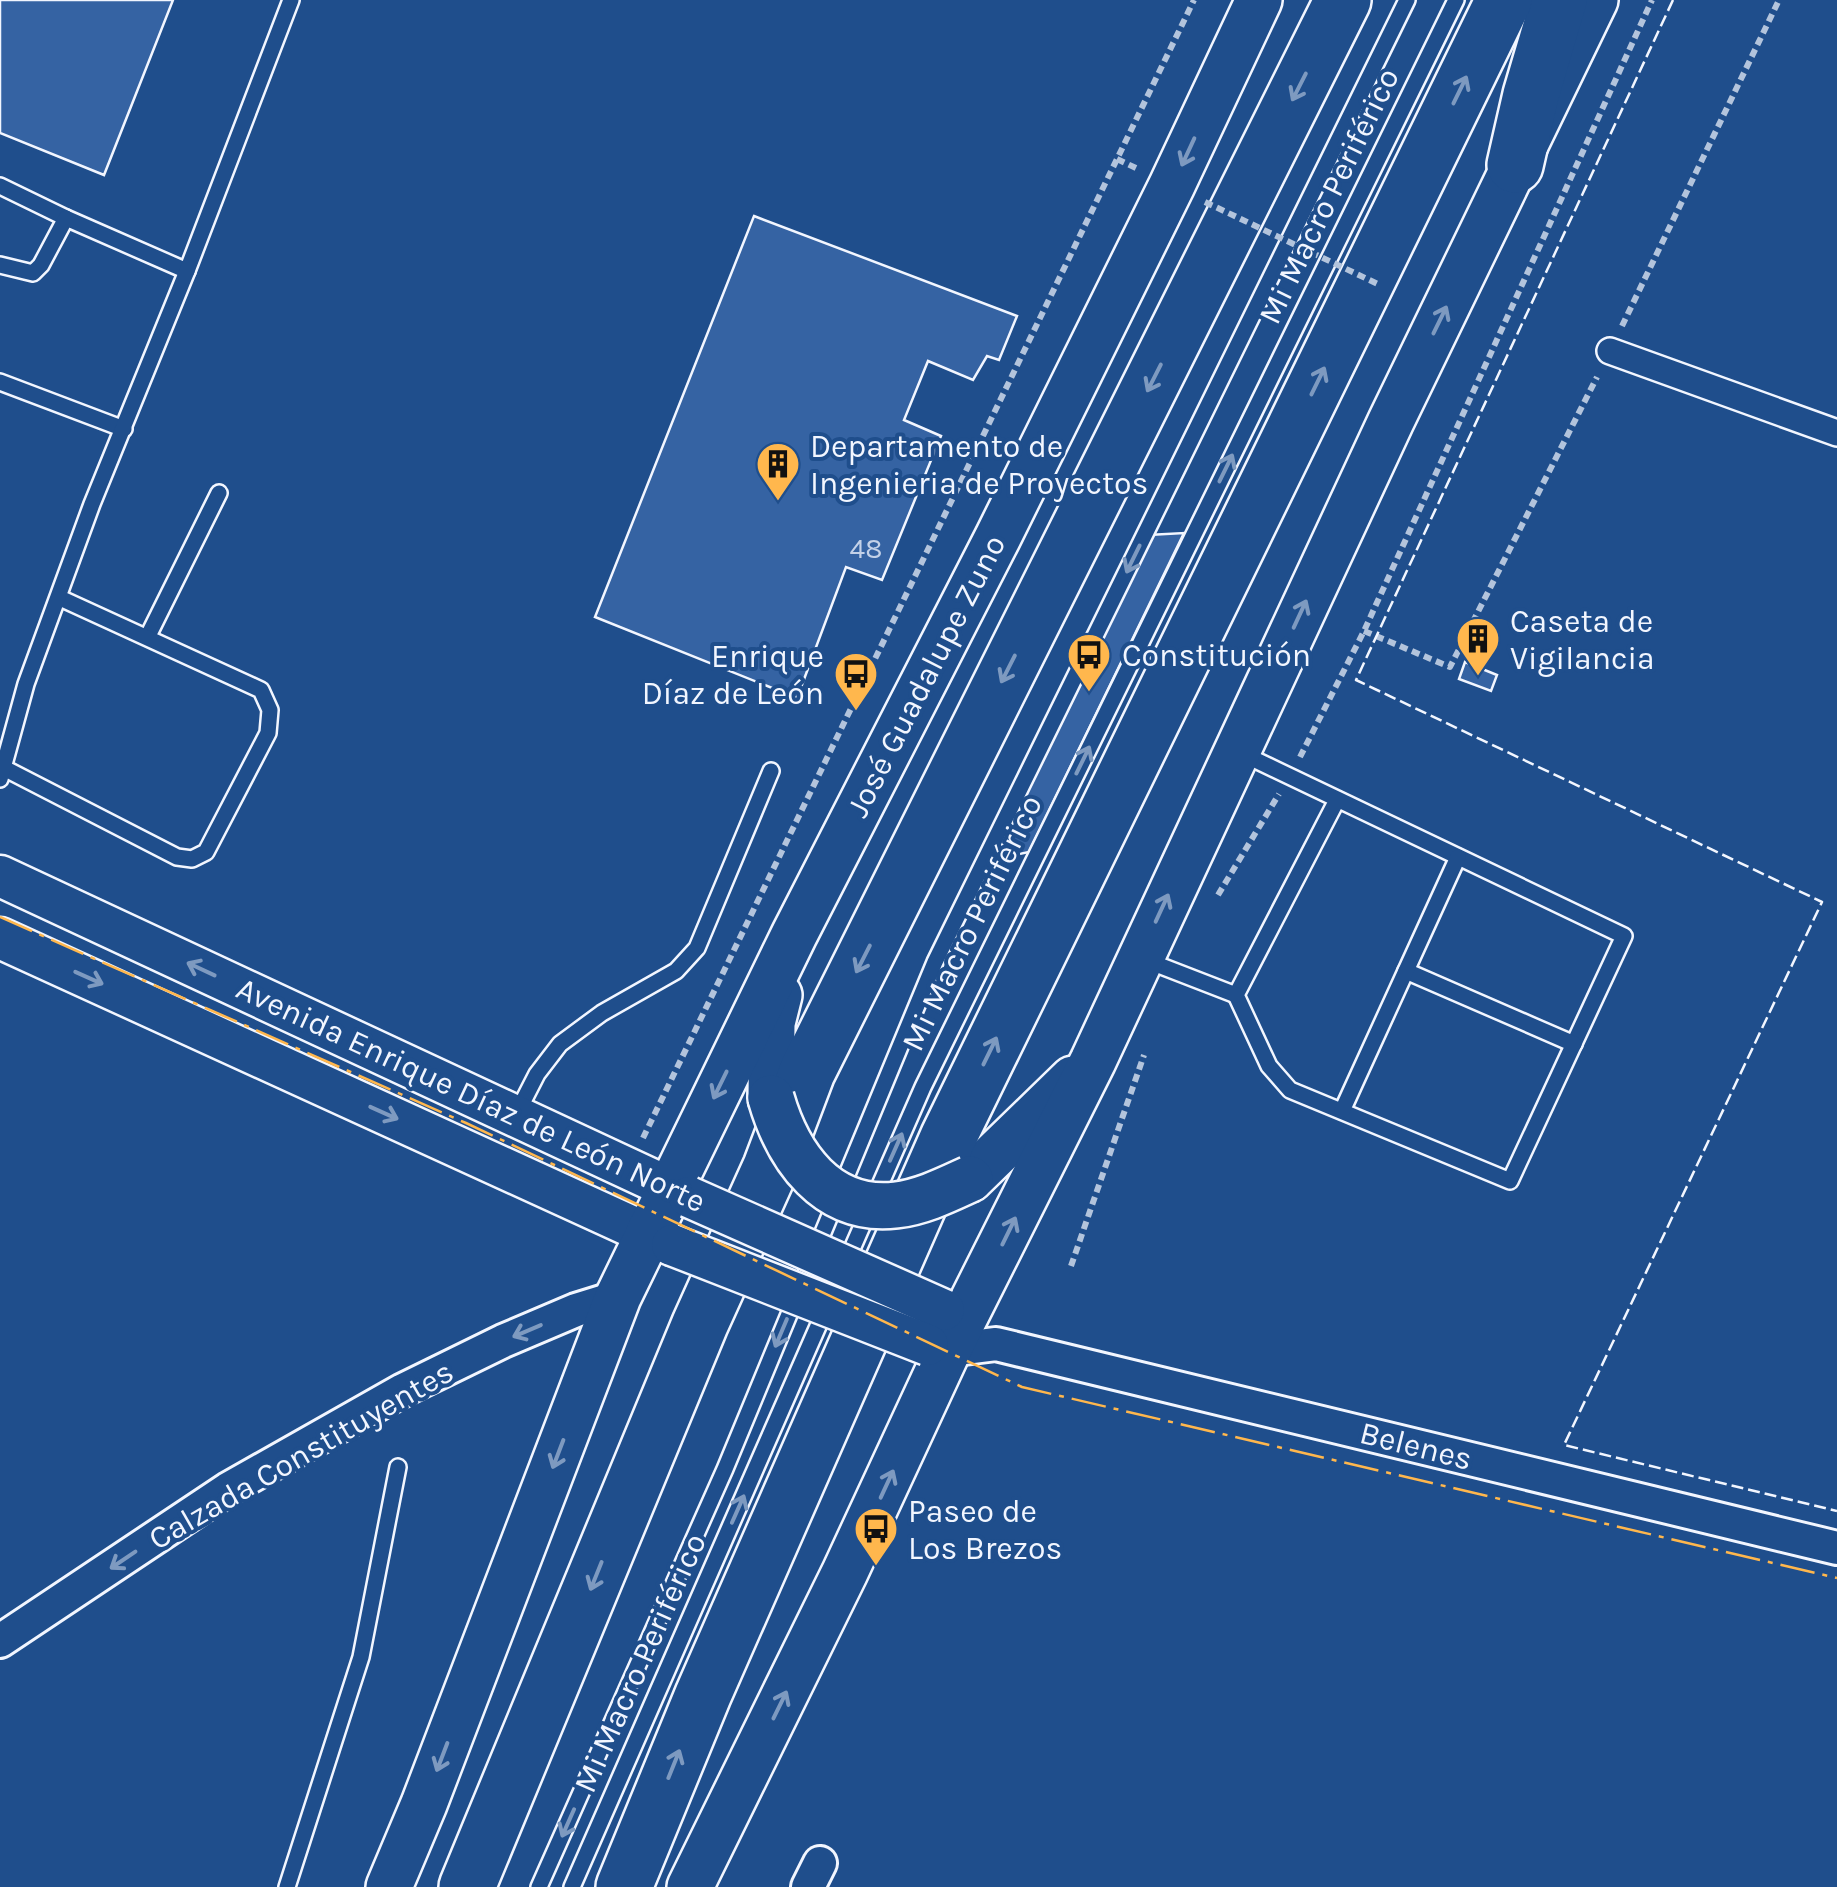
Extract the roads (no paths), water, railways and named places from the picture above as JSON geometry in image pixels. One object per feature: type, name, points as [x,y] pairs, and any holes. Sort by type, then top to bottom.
[{"type":"highway","points":[[468,1887],[700,1324],[771,1167],[807,1072],[1342,0]]},
{"type":"highway","points":[[624,1887],[703,1695],[948,1138],[1504,0]]},
{"type":"highway","points":[[1515,165],[1559,0]]},
{"type":"main road","name":"José Guadalupe Zuno","points":[[389,1887],[618,1298],[660,1239],[794,935],[1042,449],[1258,0]]},
{"type":"main road","points":[[690,1887],[845,1572],[956,1333],[1093,1060],[1236,750],[1595,0]]},
{"type":"main road","points":[[794,935],[772,1023],[771,1098],[778,1124],[794,1156],[814,1178],[840,1194],[867,1204],[894,1206],[970,1180],[1093,1060]]},
{"type":"street","points":[[1610,351],[1837,432]]},
{"type":"street","name":"Avenida Enrique Díaz de León Norte","points":[[0,876],[680,1192],[956,1333]]},
{"type":"street","name":"Avenida Enrique Díaz de León Norte","points":[[0,938],[660,1239],[956,1333]]},
{"type":"street","name":"Calzada Constituyentes","points":[[0,1642],[228,1490],[402,1390],[503,1341],[576,1310],[618,1298]]},
{"type":"street","name":"Belenes","points":[[956,1333],[1837,1548]]},
{"type":"lane","points":[[60,598],[261,690],[270,710],[268,733],[206,852],[192,859],[177,857],[2,771],[26,684],[92,504],[187,271],[290,0]]},
{"type":"lane","name":"Mi Macro Periférico","points":[[539,1887],[724,1470],[935,962],[1406,0]]},
{"type":"lane","name":"Mi Macro Periférico","points":[[572,1887],[923,1086],[1456,0]]},
{"type":"lane","points":[[0,186],[187,271]]},
{"type":"lane","points":[[0,265],[32,274],[41,265],[66,218]]},
{"type":"lane","points":[[0,382],[124,428]]},
{"type":"lane","points":[[148,636],[219,493]]},
{"type":"lane","points":[[1139,957],[1236,996],[1269,1066],[1290,1090],[1510,1181],[1624,936],[1236,750]]},
{"type":"lane","points":[[516,1115],[536,1074],[560,1044],[602,1013],[676,970],[698,948],[771,770]]},
{"type":"lane","points":[[1236,996],[1336,800]]},
{"type":"lane","points":[[1342,1111],[1458,858]]},
{"type":"lane","points":[[1406,971],[1574,1044]]},
{"type":"lane","points":[[287,1887],[361,1657],[398,1467]]},
{"type":"place","name":"Departamento de Ingenieria de Proyectos","points":[[778,502]]},
{"type":"place","name":"Caseta de Vigilancia","points":[[1478,677]]},
{"type":"place","name":"Constitución","points":[[1089,693]]},
{"type":"place","name":"Enrique Díaz de León","points":[[856,712]]},
{"type":"place","name":"Paseo de Los Brezos","points":[[876,1567]]}]
